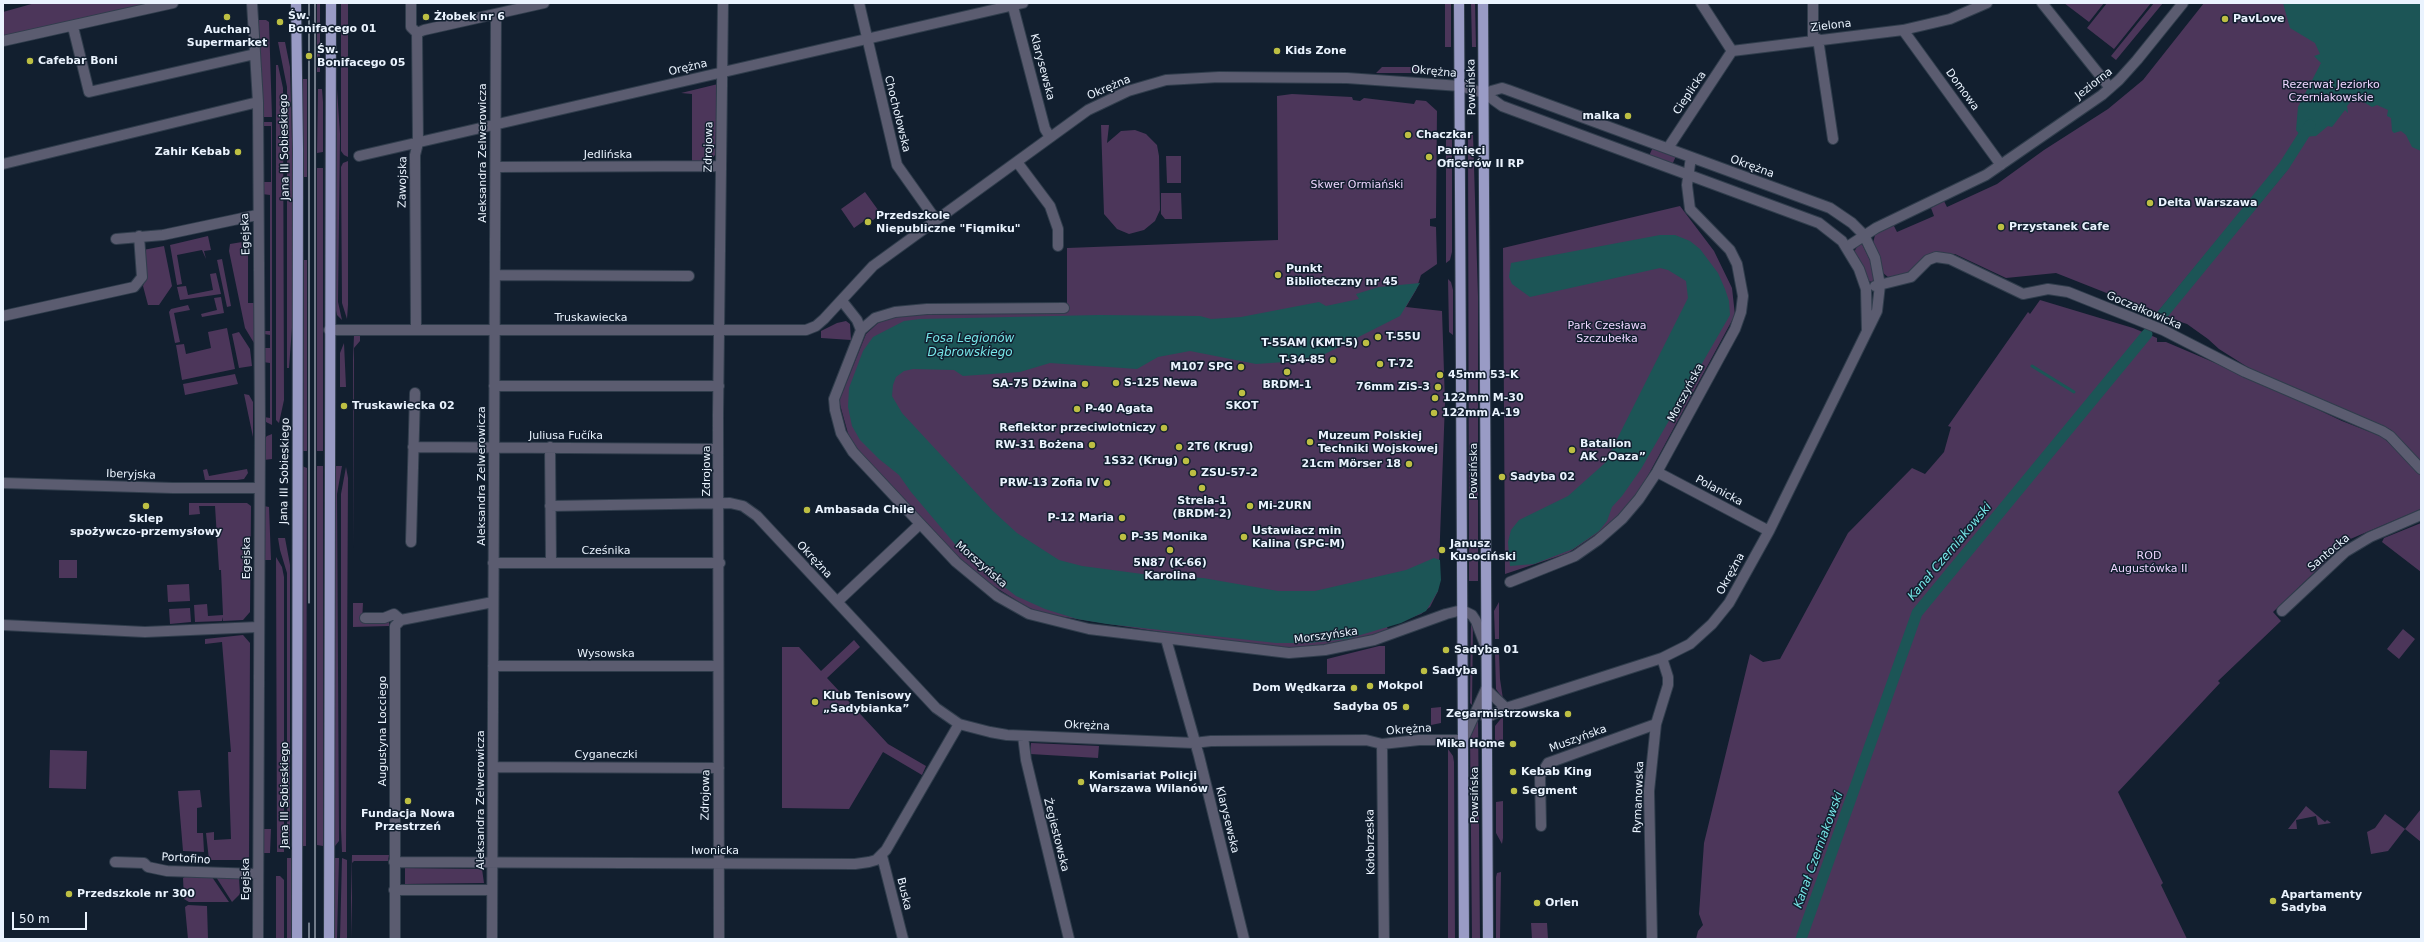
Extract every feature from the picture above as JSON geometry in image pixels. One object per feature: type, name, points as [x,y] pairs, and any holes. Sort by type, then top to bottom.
[{"type":"main road","name":"Jana III Sobieskiego","points":[[296,3],[298,149],[297,939]]},
{"type":"main road","points":[[329,939],[329,330],[331,3]]},
{"type":"main road","name":"Powsińska","points":[[1459,3],[1464,939]]},
{"type":"main road","name":"Powsińska","points":[[1483,3],[1485,646],[1488,939]]},
{"type":"street","points":[[3,41],[73,27],[173,3]]},
{"type":"street","name":"Egejska","points":[[252,3],[258,102],[257,215],[259,233],[258,939]]},
{"type":"street","name":"Zawojska","points":[[411,3],[411,27],[417,33],[418,143],[415,155],[416,330]]},
{"type":"street","points":[[417,33],[424,30],[544,3]]},
{"type":"street","name":"Zdrojowa","points":[[719,939],[718,666],[720,563],[718,449],[723,3]]},
{"type":"street","name":"Chochołowska","points":[[859,3],[897,165],[936,220]]},
{"type":"street","name":"Orężna","points":[[359,156],[1013,4],[1023,3]]},
{"type":"street","points":[[1701,3],[1732,51]]},
{"type":"street","points":[[1814,3],[1816,40],[1833,139]]},
{"type":"street","name":"Zielona","points":[[1732,51],[1903,30],[1950,19],[1987,3]]},
{"type":"street","points":[[2042,3],[2110,88]]},
{"type":"street","name":"Jeziorna","points":[[1847,248],[1864,236],[1976,180],[2001,165],[2110,88],[2138,60],[2183,3]]},
{"type":"street","name":"Klarysewska","points":[[1013,4],[1045,129],[1050,136]]},
{"type":"street","name":"Aleksandra Zelwerowicza","points":[[492,939],[494,386],[496,275],[496,167],[494,124],[496,14]]},
{"type":"street","points":[[73,27],[89,92],[255,54]]},
{"type":"street","name":"Domowa","points":[[1903,30],[2001,165]]},
{"type":"street","name":"Cieplicka","points":[[1668,148],[1732,51]]},
{"type":"street","name":"Okrężna","points":[[842,301],[873,266],[1017,162],[1050,136],[1088,110],[1128,91],[1166,80],[1191,77],[1347,78],[1460,86],[1484,93],[1502,106],[1688,176],[1819,223],[1833,233],[1854,258],[1866,289],[1867,331]]},
{"type":"street","name":"Okrężna","points":[[1484,93],[1502,88],[1830,208],[1852,223],[1864,236],[1875,258],[1880,284],[1877,311],[1769,531],[1729,604],[1712,624],[1690,644],[1662,658],[1506,708],[1486,718]]},
{"type":"street","points":[[3,164],[258,102]]},
{"type":"street","name":"Morszyńska","points":[[1510,582],[1575,556],[1598,540],[1635,504],[1657,472],[1735,329],[1741,312],[1743,296],[1737,264],[1730,250],[1690,209],[1687,191],[1691,157]]},
{"type":"street","points":[[1017,162],[1050,206],[1058,229],[1058,246]]},
{"type":"street","name":"Jedlińska","points":[[496,167],[720,166]]},
{"type":"street","points":[[116,239],[163,235],[257,215]]},
{"type":"street","points":[[3,316],[134,287],[142,277],[139,236]]},
{"type":"street","name":"Goczałkowicka","points":[[1866,289],[1880,284],[1911,277],[1928,260],[1936,257],[1950,259],[2023,294],[2048,290],[2068,292],[2163,330],[2245,372],[2382,432],[2421,469]]},
{"type":"street","points":[[496,275],[689,276]]},
{"type":"street","points":[[842,301],[857,320],[861,330]]},
{"type":"street","name":"Truskawiecka","points":[[329,330],[806,330],[816,326],[842,301]]},
{"type":"street","name":"Morszyńska","points":[[1064,308],[927,309],[895,312],[875,318],[861,330],[834,399],[838,423],[846,443],[853,452],[969,574],[997,596],[1030,614],[1089,629],[1289,653],[1308,652],[1374,640],[1446,614],[1462,610]]},
{"type":"street","points":[[494,386],[719,386]]},
{"type":"street","points":[[411,542],[415,394]]},
{"type":"street","name":"Juliusa Fučíka","points":[[413,447],[718,449]]},
{"type":"street","points":[[550,447],[551,563]]},
{"type":"street","name":"Polanicka","points":[[1657,472],[1769,531]]},
{"type":"street","name":"Iberyjska","points":[[3,483],[173,488],[259,488]]},
{"type":"street","name":"Okrężna","points":[[550,506],[737,503],[750,510],[918,691],[936,708],[959,724],[990,732],[1023,736],[1194,743],[1366,740],[1382,744],[1419,740],[1463,740]]},
{"type":"street","name":"Santocka","points":[[2282,611],[2344,552],[2370,537],[2421,515]]},
{"type":"street","points":[[837,602],[920,524]]},
{"type":"street","name":"Cześnika","points":[[493,563],[720,563]]},
{"type":"street","points":[[365,618],[384,618],[394,614],[400,620],[493,602]]},
{"type":"street","points":[[1462,610],[1472,615],[1476,621],[1485,646]]},
{"type":"street","name":"Augustyna Locciego","points":[[395,939],[395,632],[397,622],[400,620]]},
{"type":"street","points":[[3,625],[145,632],[258,627]]},
{"type":"street","name":"Klarysewska","points":[[1166,639],[1244,939]]},
{"type":"street","name":"Rymanowska","points":[[1652,939],[1649,791],[1656,724],[1668,685],[1668,677],[1662,658]]},
{"type":"street","name":"Wysowska","points":[[493,666],[718,666]]},
{"type":"street","points":[[1463,740],[1486,689],[1506,708]]},
{"type":"street","points":[[882,856],[959,724]]},
{"type":"street","name":"Muszyńska","points":[[1541,826],[1540,776],[1548,762],[1656,724]]},
{"type":"street","name":"Żegiestowska","points":[[1023,736],[1029,775],[1069,939]]},
{"type":"street","name":"Kołobrzeska","points":[[1382,744],[1384,939]]},
{"type":"street","name":"Cyganeczki","points":[[493,767],[719,768]]},
{"type":"street","name":"Iwonicka","points":[[394,862],[855,864],[876,860],[882,856]]},
{"type":"street","name":"Buska","points":[[882,856],[902,939]]},
{"type":"street","name":"Portofino","points":[[115,862],[144,863],[148,867],[167,871],[258,874]]},
{"type":"street","points":[[394,890],[492,890]]},
{"type":"green space","points":[[35,3],[150,3],[3,37],[3,12]]},
{"type":"green space","points":[[317,3],[320,3],[320,72],[317,72]]},
{"type":"green space","points":[[341,3],[348,3],[348,157],[341,151]]},
{"type":"green space","points":[[1445,3],[1451,3],[1451,47],[1445,47]]},
{"type":"green space","points":[[1471,3],[1475,3],[1476,47],[1472,47]]},
{"type":"green space","points":[[2064,3],[2104,3],[2089,22]]},
{"type":"green space","points":[[2107,3],[2151,3],[2114,49],[2087,28]]},
{"type":"green space","points":[[2154,3],[2163,3],[2116,60],[2111,56]]},
{"type":"green space","name":"Rezerwat Jeziorko Czerniakowskie","points":[[2204,3],[2421,3],[2421,464],[2392,435],[2395,434],[2391,430],[2249,368],[2219,349],[2187,324],[2166,317],[2288,169],[2280,164],[2157,313],[2056,273],[2006,278],[1955,254],[1948,254],[1908,273],[1888,277],[1883,273],[1873,243],[1875,235],[1890,225],[1894,226],[1897,232],[1934,216],[1931,208],[1944,201],[1947,207],[1997,184],[2044,150],[2108,109],[2143,80]]},
{"type":"green space","points":[[258,20],[266,20],[269,22],[272,117],[263,117]]},
{"type":"green space","points":[[278,42],[285,42],[290,67],[292,139],[292,328],[289,368],[287,368],[287,87]]},
{"type":"green space","points":[[276,65],[278,65],[283,88],[284,400],[279,423],[276,420]]},
{"type":"green space","points":[[1382,67],[1432,67],[1434,73],[1376,73]]},
{"type":"green space","points":[[302,79],[307,79],[307,177],[304,177]]},
{"type":"green space","points":[[718,84],[715,155],[709,162],[692,162],[692,94],[681,93]]},
{"type":"green space","points":[[318,89],[322,89],[323,152],[317,153]]},
{"type":"green space","points":[[337,89],[340,134],[338,302],[342,320],[337,315],[335,306]]},
{"type":"green space","name":"Skwer Ormiański","points":[[1292,94],[1352,97],[1353,100],[1360,101],[1364,98],[1414,104],[1416,100],[1426,101],[1437,111],[1436,218],[1430,219],[1430,226],[1436,227],[1437,264],[1421,275],[1416,290],[1406,307],[1442,311],[1445,403],[1438,591],[1430,607],[1421,614],[1387,627],[1389,631],[1381,634],[1328,646],[1286,649],[1205,639],[1045,614],[1027,607],[984,580],[961,561],[860,453],[849,437],[839,401],[866,334],[878,323],[898,315],[1067,313],[1067,248],[1278,240],[1277,96]]},
{"type":"green space","points":[[263,122],[272,122],[272,425],[266,422],[264,417],[270,418],[270,363],[263,362],[263,348],[270,348],[270,335],[264,334],[264,331],[270,331],[270,195],[262,194],[263,182],[271,182],[271,126],[262,126]]},
{"type":"green space","points":[[1101,125],[1109,125],[1107,143],[1121,131],[1135,130],[1146,134],[1157,145],[1159,156],[1160,210],[1155,221],[1144,230],[1129,234],[1117,229],[1104,214]]},
{"type":"green space","points":[[1446,134],[1452,134],[1452,252],[1450,260],[1446,263]]},
{"type":"green space","points":[[1473,134],[1478,296],[1478,581],[1469,581],[1468,135]]},
{"type":"green space","points":[[1653,147],[1676,156],[1672,165],[1649,156]]},
{"type":"green space","points":[[1166,156],[1181,156],[1181,183],[1167,183]]},
{"type":"green space","points":[[348,161],[347,319],[342,303],[341,167],[343,163]]},
{"type":"green space","points":[[317,168],[323,168],[323,451],[317,451]]},
{"type":"green space","points":[[865,192],[881,214],[873,220],[864,221],[854,228],[841,209]]},
{"type":"green space","points":[[1161,193],[1181,193],[1182,219],[1165,219],[1161,214]]},
{"type":"green space","name":"Park Czesława Szczubełka","points":[[1680,206],[1714,251],[1732,288],[1735,315],[1638,494],[1617,520],[1568,553],[1505,574],[1503,248]]},
{"type":"green space","points":[[208,236],[211,250],[204,251],[206,259],[202,250],[177,255],[182,284],[177,285],[170,245]]},
{"type":"green space","points":[[248,241],[248,303],[255,303],[254,343],[245,328],[229,251],[230,244]]},
{"type":"green space","points":[[1862,244],[1872,264],[1875,278],[1872,282],[1868,281],[1854,252],[1858,245]]},
{"type":"green space","points":[[164,246],[172,286],[159,305],[148,305],[143,286],[147,275],[143,250]]},
{"type":"green space","points":[[222,259],[231,306],[227,307],[217,260]]},
{"type":"green space","points":[[304,260],[307,260],[307,451],[303,451]]},
{"type":"green space","points":[[216,273],[221,294],[180,300],[177,287],[186,286],[188,295],[213,290],[210,274]]},
{"type":"green space","points":[[1448,279],[1451,282],[1453,290],[1453,335],[1449,332]]},
{"type":"green space","points":[[221,297],[224,313],[202,317],[201,314],[217,310],[214,298]]},
{"type":"green space","name":"ROD Augustówka II","points":[[2040,300],[2133,328],[2157,338],[2157,342],[2166,342],[2260,382],[2342,421],[2383,437],[2421,475],[2421,509],[2348,540],[2273,612],[2281,621],[2218,681],[2220,683],[2118,792],[2163,883],[2161,885],[2187,939],[1696,939],[1698,931],[1703,925],[1699,914],[1704,843],[1750,654],[1763,662],[1780,659],[1848,533],[1912,468],[1925,474],[1944,452],[1951,427],[1948,426],[2028,312],[2030,314]]},
{"type":"green space","points":[[188,305],[190,310],[174,313],[180,342],[175,343],[169,312],[171,309]]},
{"type":"green space","points":[[846,321],[850,324],[851,340],[821,338],[821,331],[837,323]]},
{"type":"green space","points":[[227,328],[235,369],[182,380],[176,345],[184,344],[186,354],[211,348],[208,332]]},
{"type":"green space","points":[[239,332],[250,349],[252,366],[239,368],[232,334]]},
{"type":"green space","points":[[360,334],[360,341],[354,348],[354,548],[353,360],[354,335]]},
{"type":"green space","points":[[344,343],[346,387],[340,387],[340,353]]},
{"type":"green space","points":[[235,374],[238,384],[185,395],[183,384]]},
{"type":"green space","points":[[244,394],[249,395],[253,402],[253,437]]},
{"type":"green space","points":[[272,434],[272,459],[264,460],[264,439]]},
{"type":"green space","points":[[302,466],[307,468],[306,846],[303,846]]},
{"type":"green space","points":[[317,466],[323,466],[323,846],[317,845]]},
{"type":"green space","points":[[335,466],[342,466],[337,494],[339,841],[335,846]]},
{"type":"green space","points":[[346,467],[348,478],[346,852],[342,852],[341,494]]},
{"type":"green space","points":[[207,469],[209,476],[247,469],[248,473],[244,479],[205,480],[203,470]]},
{"type":"green space","points":[[189,503],[247,503],[251,506],[250,612],[243,620],[223,621],[223,617],[222,621],[195,622],[194,605],[207,604],[208,616],[223,615],[221,570],[219,570],[215,506],[199,506],[200,514],[189,515]]},
{"type":"green space","points":[[264,506],[269,507],[271,560],[264,560]]},
{"type":"green space","points":[[2421,523],[2421,572],[2382,542],[2384,538]]},
{"type":"green space","points":[[278,538],[285,538],[290,565],[290,846],[287,840],[287,573]]},
{"type":"green space","points":[[276,557],[282,567],[284,577],[284,852],[277,852]]},
{"type":"green space","points":[[59,560],[77,560],[77,578],[59,578]]},
{"type":"green space","points":[[189,584],[190,601],[168,602],[167,585]]},
{"type":"green space","points":[[1499,602],[1499,639],[1495,639],[1494,611]]},
{"type":"green space","points":[[353,603],[363,603],[362,622],[389,621],[389,626],[353,627]]},
{"type":"green space","points":[[190,608],[191,622],[170,624],[169,609]]},
{"type":"green space","points":[[1471,622],[1473,623],[1472,705],[1470,703]]},
{"type":"green space","points":[[2403,629],[2415,639],[2399,659],[2387,649]]},
{"type":"green space","points":[[243,635],[250,643],[249,860],[209,860],[206,833],[214,832],[214,840],[231,839],[228,752],[231,752],[222,642],[205,644],[205,639]]},
{"type":"green space","name":"Klub Tenisowy „Sadybianka”","points":[[854,640],[860,647],[827,678],[888,744],[926,766],[922,775],[883,752],[849,809],[782,808],[782,647],[799,647],[821,671]]},
{"type":"green space","points":[[1379,646],[1385,646],[1385,674],[1327,674],[1327,659]]},
{"type":"green space","points":[[1495,654],[1499,654],[1500,679],[1503,699],[1496,689]]},
{"type":"green space","points":[[1441,707],[1441,723],[1431,725],[1431,708]]},
{"type":"green space","points":[[1503,716],[1503,747],[1497,747],[1495,746],[1495,726]]},
{"type":"green space","points":[[1478,718],[1480,939],[1472,939],[1470,732]]},
{"type":"green space","points":[[1031,743],[1099,746],[1098,758],[1030,754]]},
{"type":"green space","points":[[1448,749],[1453,756],[1454,762],[1455,939],[1448,939]]},
{"type":"green space","points":[[50,750],[87,751],[86,789],[49,788]]},
{"type":"green space","points":[[200,790],[202,807],[197,808],[197,833],[203,833],[204,852],[183,851],[178,791]]},
{"type":"green space","points":[[1503,801],[1502,844],[1496,833],[1496,802]]},
{"type":"green space","points":[[2306,806],[2325,822],[2327,820],[2331,823],[2318,825],[2316,816],[2296,820],[2297,829],[2288,829]]},
{"type":"green space","points":[[2421,809],[2421,842],[2405,829]]},
{"type":"green space","points":[[2385,814],[2405,829],[2388,851],[2371,854],[2367,832],[2375,828]]},
{"type":"green space","points":[[262,829],[271,829],[270,853],[262,853]]},
{"type":"green space","points":[[352,855],[389,855],[388,861],[354,861],[352,863],[352,939],[351,898]]},
{"type":"green space","points":[[287,858],[291,858],[291,939],[287,939]]},
{"type":"green space","points":[[335,858],[339,858],[337,939],[335,939]]},
{"type":"green space","points":[[342,858],[347,860],[347,939],[340,939]]},
{"type":"green space","points":[[405,868],[482,869],[484,883],[405,884]]},
{"type":"green space","points":[[1501,872],[1500,939],[1496,939],[1496,877],[1497,873]]},
{"type":"green space","points":[[190,874],[212,877],[229,902],[189,902],[184,899],[183,878]]},
{"type":"green space","points":[[276,876],[280,876],[284,880],[284,939],[276,939]]},
{"type":"green space","points":[[216,877],[239,878],[240,894],[232,902]]},
{"type":"green space","points":[[188,905],[207,906],[208,939],[188,939],[185,907]]},
{"type":"green space","points":[[1531,923],[1547,923],[1548,939],[1532,939]]},
{"type":"water","points":[[2283,3],[2421,3],[2421,151],[2412,147],[2406,135],[2401,131],[2394,133],[2392,131],[2391,118],[2387,116],[2388,110],[2377,105],[2372,107],[2355,97],[2347,106],[2348,113],[2345,110],[2332,127],[2328,126],[2316,136],[2302,137],[2296,130],[2298,107],[2321,63],[2314,56],[2320,54],[2315,43],[2290,28]]},
{"type":"water","points":[[1660,235],[1675,235],[1690,241],[1700,249],[1718,273],[1729,301],[1730,315],[1641,469],[1622,496],[1612,507],[1607,521],[1599,531],[1573,549],[1534,564],[1510,566],[1508,542],[1511,530],[1519,520],[1568,496],[1605,463],[1688,298],[1686,281],[1668,270],[1660,268],[1530,297],[1512,284],[1509,277],[1511,263]]},
{"type":"water","name":"Fosa Legionów Dąbrowskiego","points":[[1420,283],[1400,316],[1323,355],[1285,362],[1256,364],[1190,351],[1158,357],[1137,369],[1050,363],[1020,372],[963,376],[954,370],[913,369],[904,371],[896,377],[893,385],[892,396],[902,413],[993,511],[1017,533],[1059,560],[1082,566],[1150,575],[1203,578],[1278,591],[1315,591],[1406,570],[1434,558],[1440,560],[1441,580],[1438,591],[1426,611],[1401,623],[1347,639],[1308,643],[1276,643],[1107,624],[1077,619],[1045,609],[1016,596],[965,556],[911,492],[899,475],[879,459],[860,440],[852,426],[848,407],[849,388],[863,351],[873,337],[904,321],[920,319],[1099,315],[1200,316],[1211,319],[1241,317],[1319,302],[1326,306],[1359,299],[1356,294],[1379,287]]},
{"type":"waterway","name":"Kanał Czerniakowski","points":[[2162,315],[2284,166],[2310,125]]},
{"type":"waterway","name":"Kanał Czerniakowski","points":[[1801,939],[1917,613],[2147,334]]},
{"type":"waterway","points":[[2032,366],[2074,392]]},
{"type":"tram line","points":[[309,3],[309,603]]},
{"type":"tram line","points":[[315,3],[315,939]]},
{"type":"tram line","points":[[309,923],[309,939]]},
{"type":"place","name":"Auchan Supermarket","points":[[227,17]]},
{"type":"place","name":"Żłobek nr 6","points":[[426,17]]},
{"type":"place","name":"PavLove","points":[[2225,19]]},
{"type":"place","name":"Św. Bonifacego 01","points":[[280,22]]},
{"type":"place","name":"Kids Zone","points":[[1277,51]]},
{"type":"place","name":"Św. Bonifacego 05","points":[[309,56]]},
{"type":"place","name":"Cafebar Boni","points":[[30,61]]},
{"type":"place","name":"malka","points":[[1628,116]]},
{"type":"place","name":"Chaczkar","points":[[1408,135]]},
{"type":"place","name":"Zahir Kebab","points":[[238,152]]},
{"type":"place","name":"Pamięci Oficerów II RP","points":[[1429,157]]},
{"type":"place","name":"Delta Warszawa","points":[[2150,203]]},
{"type":"place","name":"Przedszkole Niepubliczne \"Fiqmiku\"","points":[[868,222]]},
{"type":"place","name":"Przystanek Cafe","points":[[2001,227]]},
{"type":"place","name":"Punkt Biblioteczny nr 45","points":[[1278,275]]},
{"type":"place","name":"T-55U","points":[[1378,337]]},
{"type":"place","name":"T-55AM (KMT-5)","points":[[1366,343]]},
{"type":"place","name":"T-34-85","points":[[1333,360]]},
{"type":"place","name":"T-72","points":[[1380,364]]},
{"type":"place","name":"M107 SPG","points":[[1241,367]]},
{"type":"place","name":"BRDM-1","points":[[1287,372]]},
{"type":"place","name":"45mm 53-K","points":[[1440,375]]},
{"type":"place","name":"S-125 Newa","points":[[1116,383]]},
{"type":"place","name":"SA-75 Dźwina","points":[[1085,384]]},
{"type":"place","name":"76mm ZiS-3","points":[[1438,387]]},
{"type":"place","name":"SKOT","points":[[1242,393]]},
{"type":"place","name":"122mm M-30","points":[[1435,398]]},
{"type":"place","name":"Truskawiecka 02","points":[[344,406]]},
{"type":"place","name":"P-40 Agata","points":[[1077,409]]},
{"type":"place","name":"122mm A-19","points":[[1434,413]]},
{"type":"place","name":"Reflektor przeciwlotniczy","points":[[1164,428]]},
{"type":"place","name":"Muzeum Polskiej Techniki Wojskowej","points":[[1310,442]]},
{"type":"place","name":"RW-31 Bożena","points":[[1092,445]]},
{"type":"place","name":"2T6 (Krug)","points":[[1179,447]]},
{"type":"place","name":"Batalion AK „Oaza”","points":[[1572,450]]},
{"type":"place","name":"1S32 (Krug)","points":[[1186,461]]},
{"type":"place","name":"21cm Mörser 18","points":[[1409,464]]},
{"type":"place","name":"ZSU-57-2","points":[[1193,473]]},
{"type":"place","name":"Sadyba 02","points":[[1502,477]]},
{"type":"place","name":"PRW-13 Zofia IV","points":[[1107,483]]},
{"type":"place","name":"Strela-1 (BRDM-2)","points":[[1202,488]]},
{"type":"place","name":"Sklep spożywczo-przemysłowy","points":[[146,506]]},
{"type":"place","name":"Mi-2URN","points":[[1250,506]]},
{"type":"place","name":"Ambasada Chile","points":[[807,510]]},
{"type":"place","name":"P-12 Maria","points":[[1122,518]]},
{"type":"place","name":"P-35 Monika","points":[[1123,537]]},
{"type":"place","name":"Ustawiacz min Kalina (SPG-M)","points":[[1244,537]]},
{"type":"place","name":"5N87 (K-66) Karolina","points":[[1170,550]]},
{"type":"place","name":"Janusz Kusociński","points":[[1442,550]]},
{"type":"place","name":"Sadyba 01","points":[[1446,650]]},
{"type":"place","name":"Sadyba","points":[[1424,671]]},
{"type":"place","name":"Mokpol","points":[[1370,686]]},
{"type":"place","name":"Dom Wędkarza","points":[[1354,688]]},
{"type":"place","name":"Klub Tenisowy „Sadybianka”","points":[[815,702]]},
{"type":"place","name":"Sadyba 05","points":[[1406,707]]},
{"type":"place","name":"Zegarmistrzowska","points":[[1568,714]]},
{"type":"place","name":"Mika Home","points":[[1513,744]]},
{"type":"place","name":"Kebab King","points":[[1513,772]]},
{"type":"place","name":"Komisariat Policji Warszawa Wilanów","points":[[1081,782]]},
{"type":"place","name":"Segment","points":[[1514,791]]},
{"type":"place","name":"Fundacja Nowa Przestrzeń","points":[[408,801]]},
{"type":"place","name":"Przedszkole nr 300","points":[[69,894]]},
{"type":"place","name":"Apartamenty Sadyba","points":[[2273,901]]},
{"type":"place","name":"Orlen","points":[[1537,903]]}]
